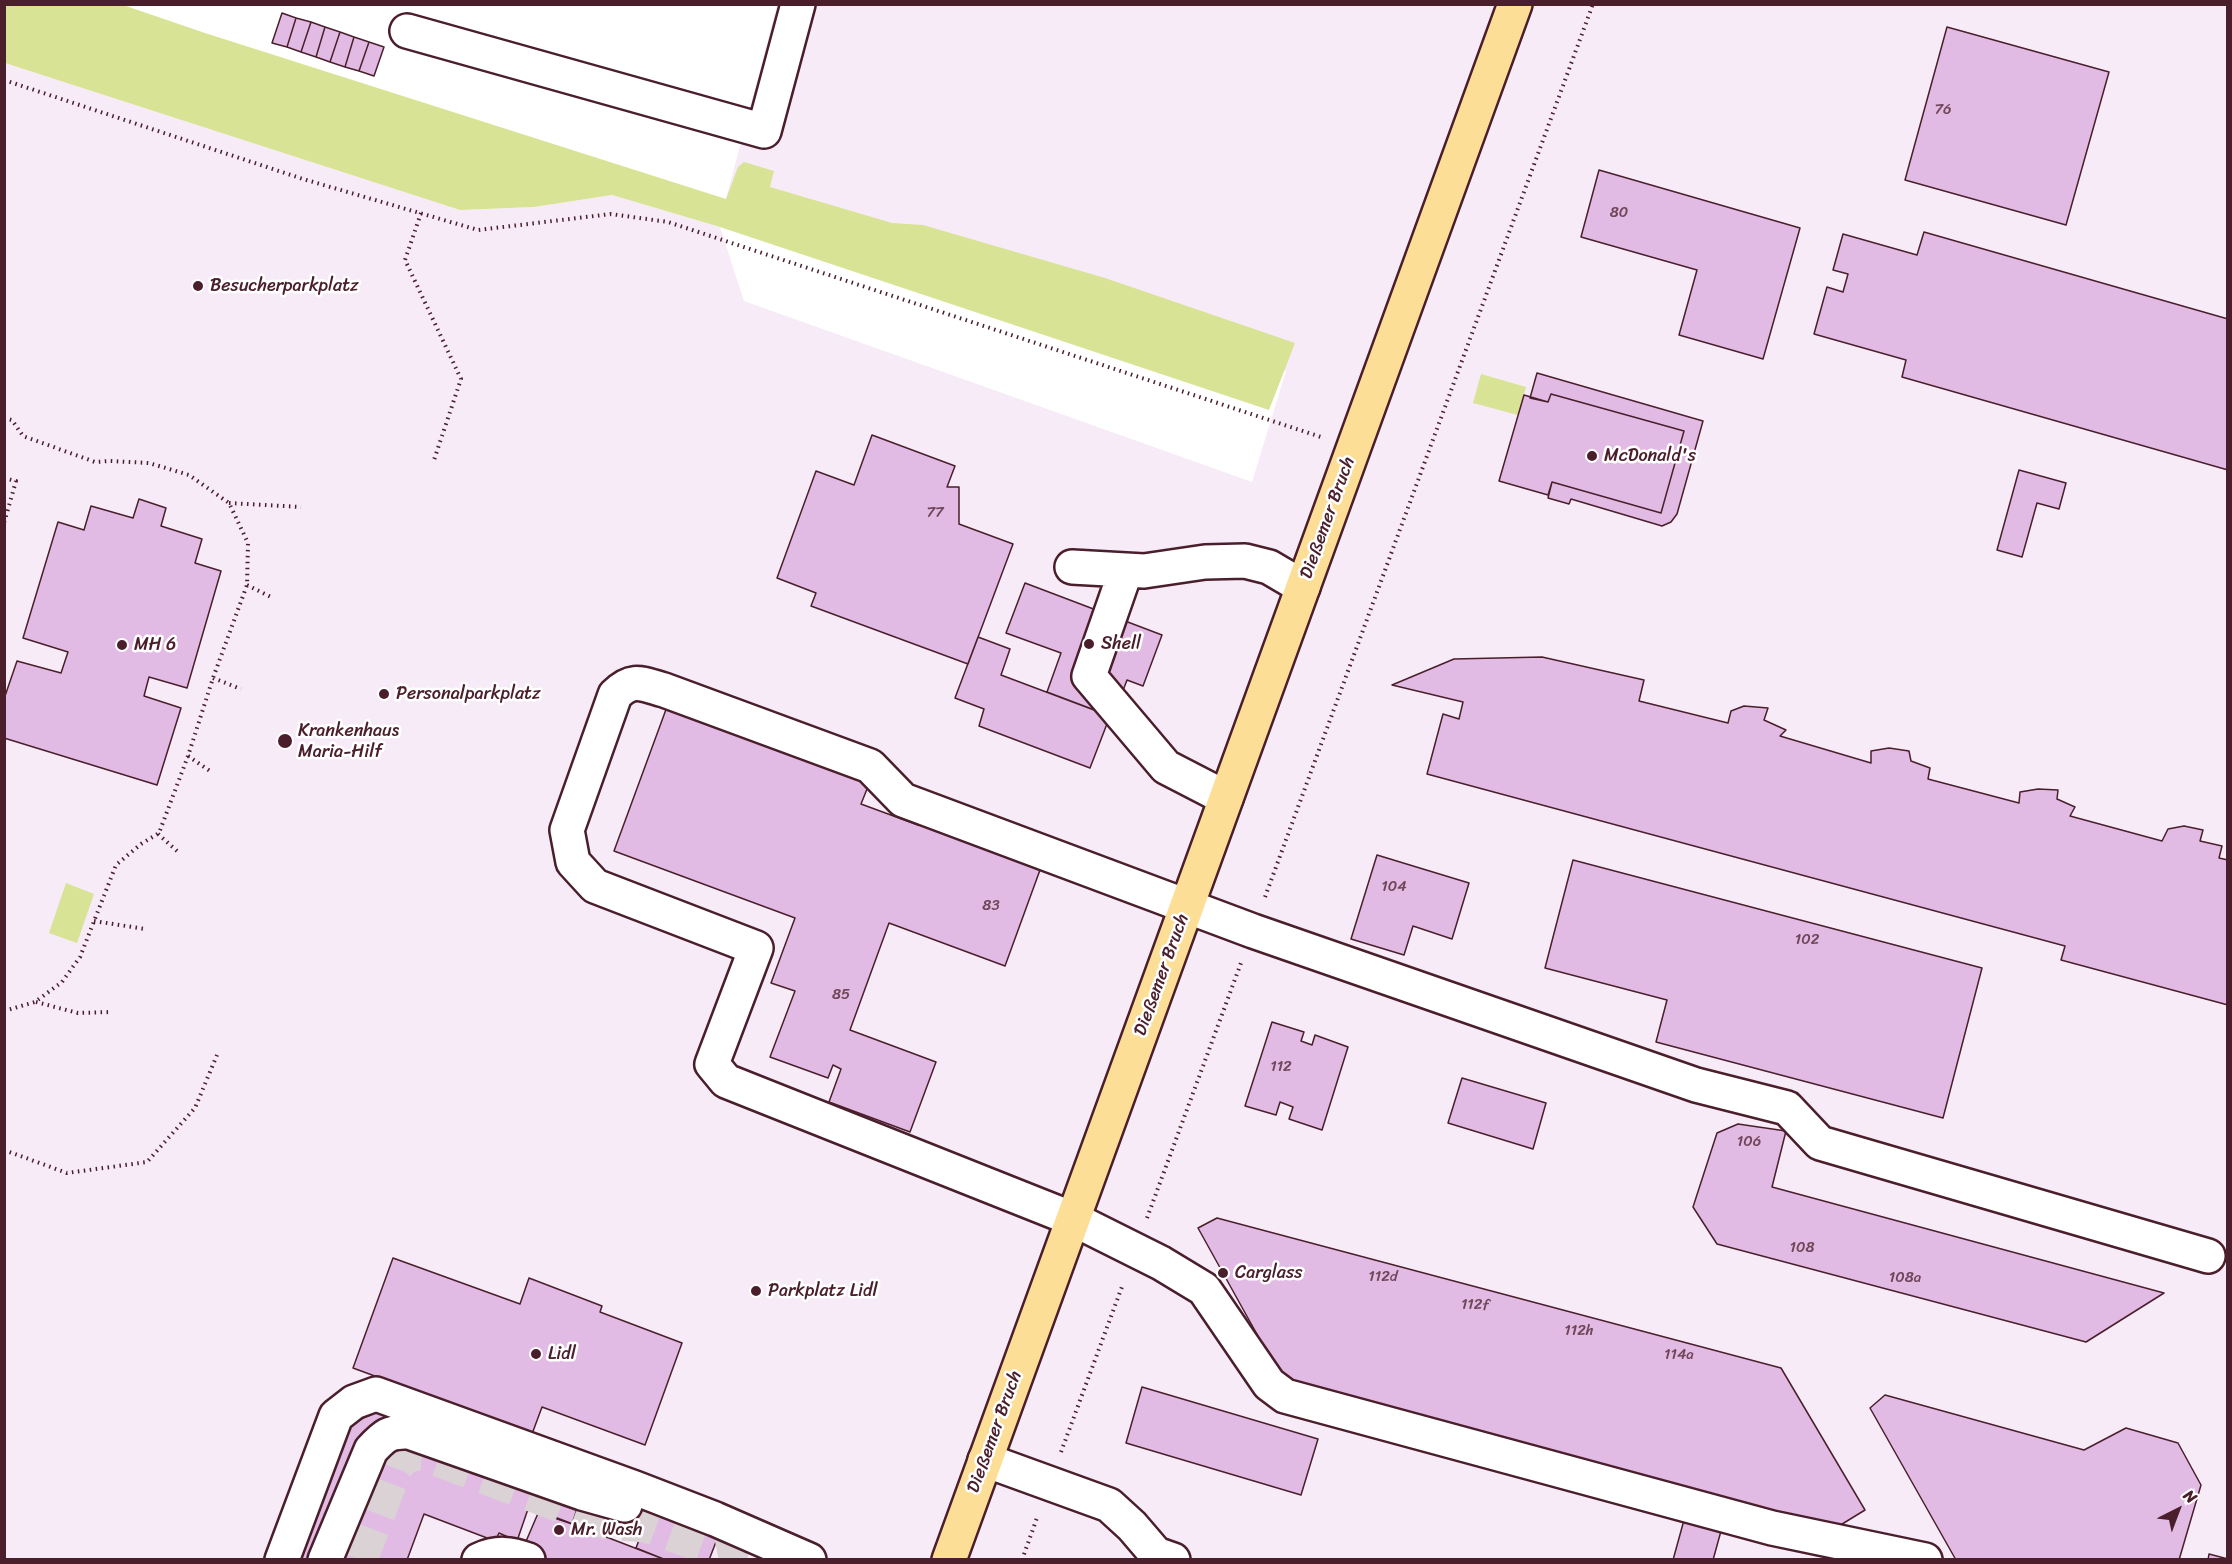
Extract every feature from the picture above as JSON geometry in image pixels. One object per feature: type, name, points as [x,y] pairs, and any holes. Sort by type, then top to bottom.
[{"type":"main road","name":"Dießemer Bruch","points":[[949,1560],[1515,4]]},
{"type":"lane","points":[[406,31],[764,131],[798,4]]},
{"type":"lane","points":[[1072,567],[1144,571],[1205,562],[1245,561],[1269,567],[1303,587]]},
{"type":"lane","points":[[1126,570],[1089,676],[1166,767],[1226,798]]},
{"type":"lane","points":[[1925,1560],[1772,1528],[1285,1396],[1269,1384],[1204,1289],[1136,1250],[1073,1219],[726,1081],[712,1064],[756,948],[595,886],[573,862],[567,830],[615,695],[626,684],[639,684],[664,690],[870,766],[903,800],[1186,908],[1695,1085],[1787,1108],[1820,1143],[2208,1256]]},
{"type":"lane","points":[[282,1560],[336,1416],[354,1402],[376,1394],[635,1488],[715,1519],[809,1560]]},
{"type":"lane","points":[[325,1560],[370,1449],[395,1431],[409,1432],[582,1493],[663,1516],[734,1546]]},
{"type":"lane","points":[[985,1460],[1109,1505],[1132,1526],[1156,1554],[1173,1560]]},
{"type":"lane","points":[[479,1560],[493,1554],[520,1556],[528,1560]]},
{"type":"path","points":[[1022,1560],[1593,4]]},
{"type":"path","points":[[4,80],[303,179],[478,230],[612,214],[668,222],[1353,447]]},
{"type":"path","points":[[421,213],[405,260],[461,379],[433,463]]},
{"type":"path","points":[[4,418],[12,420],[23,436],[95,462],[149,463],[189,475],[229,502],[301,507]]},
{"type":"path","points":[[4,478],[16,481],[4,523]]},
{"type":"path","points":[[4,1011],[35,1002],[62,982],[80,957],[116,865],[141,844],[158,834],[188,756],[213,678],[247,585],[248,543],[229,502]]},
{"type":"path","points":[[247,585],[273,598]]},
{"type":"path","points":[[213,678],[241,689]]},
{"type":"path","points":[[188,756],[210,771]]},
{"type":"path","points":[[158,834],[177,851]]},
{"type":"path","points":[[94,921],[145,929]]},
{"type":"path","points":[[35,1002],[78,1013],[112,1012]]},
{"type":"path","points":[[4,1150],[67,1173],[147,1162],[195,1108],[218,1055]]},
{"type":"shaded area","points":[[777,5],[2227,5],[2227,1559],[5,1560],[5,63],[460,210],[534,207],[612,195],[720,227],[744,301],[1252,482],[1286,371],[726,199]]},
{"type":"green space","points":[[5,4],[123,5],[726,199],[738,167],[744,162],[774,171],[770,187],[892,223],[923,225],[1105,278],[1295,343],[1269,410],[720,227],[612,195],[534,207],[460,210],[5,63]]},
{"type":"green space","points":[[1481,374],[1526,387],[1518,415],[1473,403]]},
{"type":"green space","points":[[66,883],[94,894],[77,943],[49,933]]},
{"type":"building","points":[[282,13],[296,18],[287,47],[272,43]]},
{"type":"building","points":[[296,18],[311,22],[301,52],[287,47]]},
{"type":"building","points":[[311,22],[325,27],[316,57],[301,52]]},
{"type":"building","points":[[325,27],[340,32],[330,62],[316,57]]},
{"type":"building","points":[[1947,27],[2109,72],[2066,225],[1905,180]]},
{"type":"building","points":[[340,32],[354,37],[345,67],[330,62]]},
{"type":"building","points":[[354,37],[369,42],[359,71],[345,67]]},
{"type":"building","points":[[369,42],[384,47],[374,76],[359,71]]},
{"type":"building","points":[[1599,170],[1800,228],[1763,359],[1679,335],[1697,270],[1581,237]]},
{"type":"building","points":[[1924,232],[2228,319],[2228,470],[1902,377],[1906,360],[1814,334],[1827,287],[1843,292],[1848,274],[1833,270],[1843,234],[1917,255]]},
{"type":"building","points":[[1537,373],[1703,421],[1677,514],[1671,522],[1662,526],[1571,499],[1569,504],[1548,498],[1552,482],[1661,513],[1684,431],[1551,394],[1548,402],[1530,398]]},
{"type":"building","name":"McDonald's","points":[[1551,394],[1684,431],[1661,513],[1552,482],[1548,495],[1499,481],[1524,395],[1548,402]]},
{"type":"building","points":[[872,435],[955,466],[947,487],[959,487],[959,524],[1013,544],[968,664],[811,606],[816,593],[777,578],[816,471],[854,485]]},
{"type":"building","points":[[2019,470],[2066,483],[2059,509],[2037,503],[2022,557],[1997,550]]},
{"type":"building","name":"MH 6","points":[[139,499],[166,508],[161,526],[202,539],[195,563],[221,571],[187,688],[149,677],[144,696],[181,708],[157,785],[4,738],[4,699],[17,661],[61,673],[68,652],[23,638],[58,522],[84,530],[91,506],[133,518]]},
{"type":"building","points":[[1025,583],[1162,635],[1143,686],[1127,680],[1113,717],[1047,692],[1061,653],[1006,633]]},
{"type":"building","points":[[978,637],[1010,649],[1001,675],[1110,716],[1090,768],[979,726],[984,709],[955,698]]},
{"type":"building","points":[[1542,657],[1644,680],[1639,701],[1728,723],[1731,711],[1744,706],[1768,708],[1764,720],[1786,730],[1780,736],[1871,763],[1871,751],[1889,748],[1909,751],[1911,761],[1930,768],[1928,779],[2019,803],[2020,792],[2038,789],[2058,790],[2057,799],[2075,807],[2070,816],[2162,841],[2168,829],[2184,826],[2203,830],[2200,841],[2222,846],[2219,858],[2228,860],[2228,1005],[2061,960],[2065,946],[1427,774],[1443,714],[1459,719],[1463,702],[1392,685],[1454,659]]},
{"type":"building","points":[[668,704],[871,779],[861,804],[918,825],[923,814],[1044,859],[1005,966],[889,923],[850,1030],[936,1062],[910,1132],[829,1102],[841,1069],[833,1065],[828,1078],[770,1057],[795,991],[771,983],[795,918],[614,851]]},
{"type":"building","points":[[1377,855],[1469,883],[1452,939],[1413,926],[1404,955],[1351,939]]},
{"type":"building","points":[[1573,860],[1982,968],[1943,1118],[1656,1042],[1667,1000],[1545,968]]},
{"type":"building","points":[[1272,1022],[1304,1032],[1301,1041],[1312,1045],[1315,1035],[1348,1047],[1322,1130],[1289,1119],[1293,1107],[1280,1102],[1276,1115],[1245,1106]]},
{"type":"building","points":[[1462,1078],[1546,1103],[1533,1149],[1448,1123]]},
{"type":"building","points":[[1738,1124],[1786,1131],[1772,1187],[2164,1293],[2086,1342],[1717,1244],[1693,1207],[1717,1133]]},
{"type":"building","points":[[1217,1218],[1781,1368],[1865,1510],[1834,1529],[1284,1383],[1198,1228]]},
{"type":"building","points":[[393,1258],[520,1304],[529,1278],[602,1306],[600,1312],[682,1343],[645,1445],[542,1407],[532,1434],[353,1368]]},
{"type":"building","points":[[1142,1387],[1318,1439],[1301,1495],[1126,1443]]},
{"type":"building","points":[[1885,1395],[2084,1450],[2126,1428],[2178,1443],[2201,1485],[2179,1560],[1956,1560],[1870,1408]]},
{"type":"building","points":[[386,1408],[586,1482],[572,1524],[528,1509],[517,1541],[499,1533],[495,1541],[424,1514],[407,1560],[301,1560],[352,1423]]},
{"type":"building","points":[[653,1503],[721,1529],[709,1560],[666,1560],[636,1548]]},
{"type":"building","name":"Mr. Wash","points":[[539,1511],[666,1560],[518,1560]]},
{"type":"building","points":[[1684,1520],[1721,1531],[1713,1560],[1673,1560]]},
{"type":"building","points":[[2209,1554],[2228,1559],[2228,1560],[2208,1560]]},
{"type":"tunnel","points":[[361,1560],[397,1466],[402,1460],[421,1454],[606,1523],[646,1526],[714,1550],[734,1546],[780,1552]]},
{"type":"place","name":"Besucherparkplatz","points":[[198,286]]},
{"type":"place","name":"McDonald's","points":[[1592,456]]},
{"type":"place","name":"Shell","points":[[1089,644]]},
{"type":"place","name":"MH 6","points":[[122,645]]},
{"type":"place","name":"Personalparkplatz","points":[[384,694]]},
{"type":"place","name":"Krankenhaus Maria-Hilf","points":[[285,741]]},
{"type":"place","name":"Carglass","points":[[1223,1273]]},
{"type":"place","name":"Parkplatz Lidl","points":[[756,1291]]},
{"type":"place","name":"Lidl","points":[[536,1354]]},
{"type":"place","name":"Mr. Wash","points":[[559,1530]]}]
